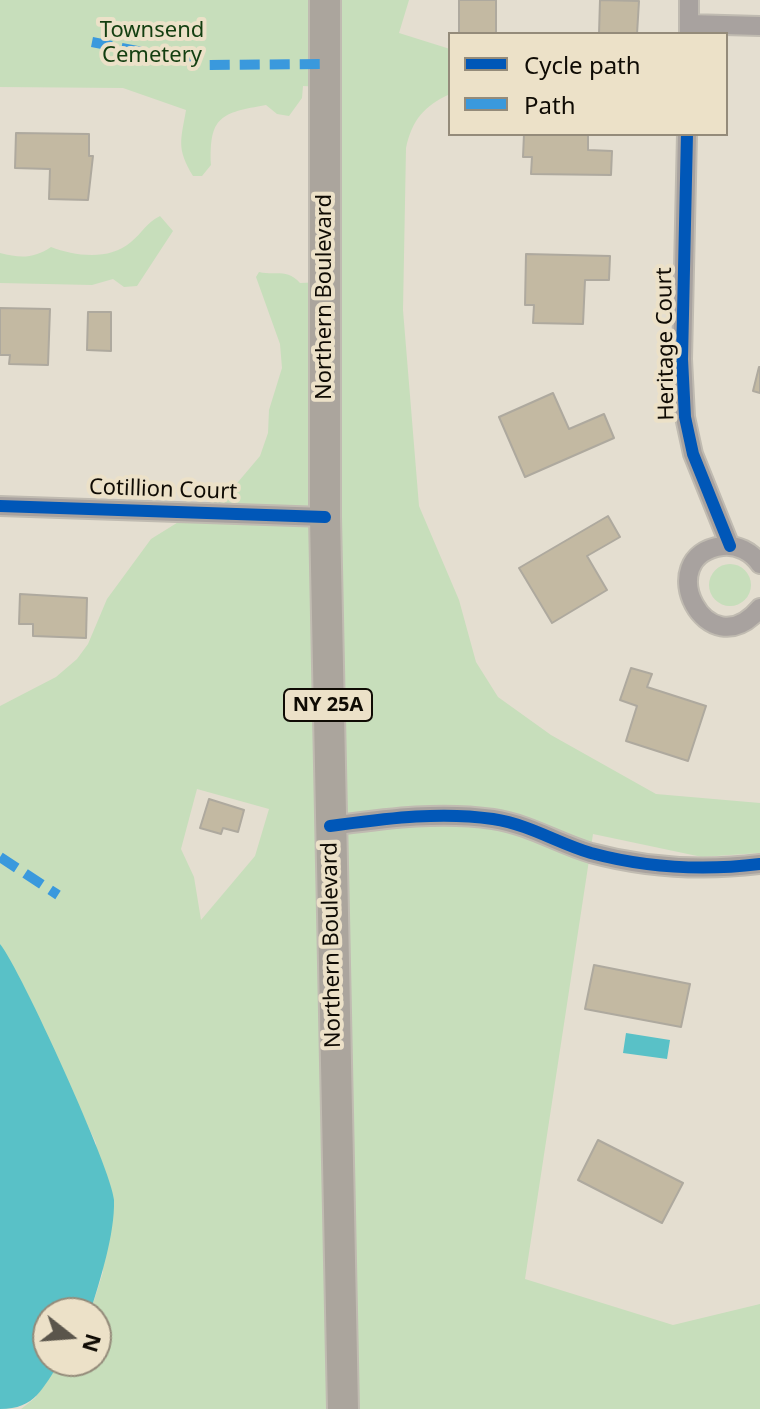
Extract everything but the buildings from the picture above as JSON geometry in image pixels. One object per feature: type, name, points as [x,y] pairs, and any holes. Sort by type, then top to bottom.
[{"type":"main road","name":"Northern Boulevard","points":[[325,0],[325,517],[343,1409]]},
{"type":"street","points":[[689,0],[689,29],[760,26]]},
{"type":"street","name":"Heritage Court","points":[[687,136],[682,359],[685,417],[693,454],[730,546]]},
{"type":"street","name":"Cotillion Court","points":[[0,506],[325,517]]},
{"type":"street","points":[[760,564],[747,551],[730,546],[714,548],[695,562],[687,586],[695,609],[716,624],[742,623],[760,608]]},
{"type":"street","points":[[330,826],[456,815],[533,827],[589,852],[687,870],[760,864]]},
{"type":"green space","name":"Townsend Cemetery","points":[[0,0],[409,0],[399,33],[448,48],[448,95],[420,115],[406,148],[403,310],[419,506],[459,600],[476,662],[498,697],[551,735],[656,794],[760,803],[760,853],[702,857],[593,834],[525,1279],[673,1325],[760,1304],[760,1409],[21,1409],[35,1398],[50,1377],[112,1377],[112,1297],[95,1297],[103,1272],[96,1143],[0,944],[0,706],[56,677],[77,659],[88,644],[107,599],[151,539],[233,488],[260,456],[268,433],[269,410],[282,368],[280,344],[256,277],[259,272],[281,273],[300,283],[324,282],[324,87],[303,86],[302,98],[289,116],[277,114],[266,105],[238,111],[221,120],[212,136],[211,165],[202,176],[193,176],[184,158],[181,144],[186,110],[123,88],[0,87]],"holes":[[[197,789],[269,809],[255,856],[201,920],[194,877],[181,849]]]},
{"type":"green space","points":[[160,216],[173,231],[137,286],[124,287],[113,279],[92,285],[0,283],[0,253],[26,256],[51,247],[92,255],[113,252],[131,242]]},
{"type":"green space","points":[[730,564],[745,570],[751,585],[745,600],[730,606],[715,600],[709,585],[715,570]]},
{"type":"water","points":[[0,944],[26,990],[99,1152],[110,1182],[114,1213],[95,1297],[32,1297],[32,1377],[50,1377],[30,1401],[0,1409]]},
{"type":"water","points":[[626,1033],[670,1040],[667,1059],[623,1053]]},
{"type":"marked path","points":[[92,42],[208,65],[325,64]]},
{"type":"marked path","points":[[0,857],[58,895]]},
{"type":"cycle path","points":[[687,136],[682,359],[685,417],[693,454],[730,546]]},
{"type":"cycle path","points":[[0,506],[325,517]]},
{"type":"cycle path","points":[[330,826],[411,817],[472,817],[507,822],[591,853],[633,862],[696,868],[760,864]]}]
